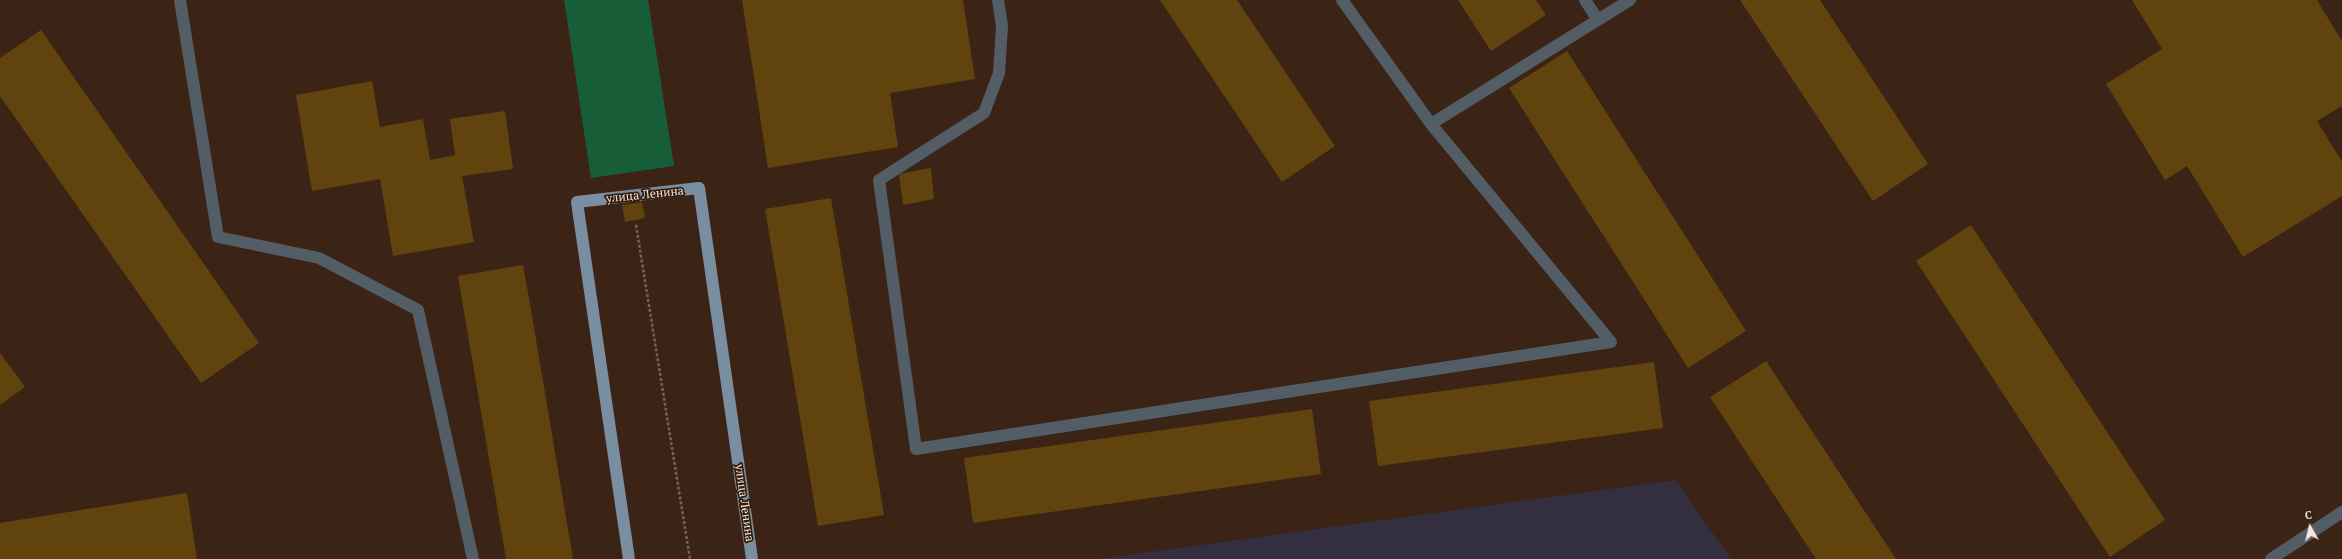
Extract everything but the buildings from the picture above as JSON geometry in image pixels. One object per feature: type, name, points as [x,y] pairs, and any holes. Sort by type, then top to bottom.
[{"type":"main road","name":"улица Ленина","points":[[628,559],[577,202],[699,188],[752,559]]},
{"type":"street","points":[[180,0],[218,237],[320,258],[418,310],[473,559]]},
{"type":"street","points":[[998,0],[1002,26],[999,73],[984,113],[879,180],[916,449],[1611,342],[1431,124],[1342,0]]},
{"type":"street","points":[[1585,0],[1598,20]]},
{"type":"street","points":[[1431,124],[1630,0]]},
{"type":"street","points":[[2271,559],[2342,512]]},
{"type":"path","points":[[636,225],[690,559]]},
{"type":"shaded area","points":[[1675,480],[1731,559],[1099,559]]},
{"type":"green space","points":[[564,0],[648,0],[674,166],[591,178]]}]
